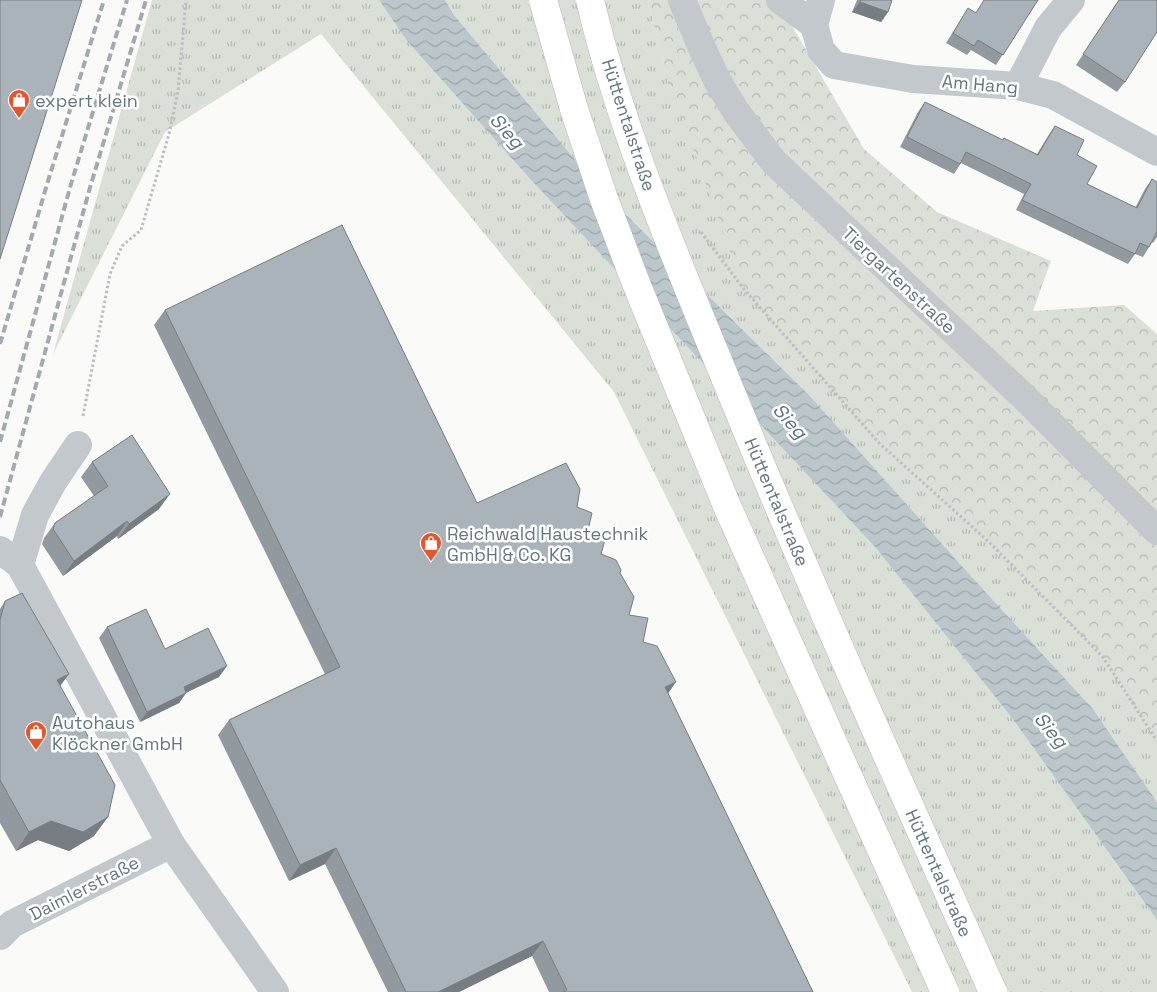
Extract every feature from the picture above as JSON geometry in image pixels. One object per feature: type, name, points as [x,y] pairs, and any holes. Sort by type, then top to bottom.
[{"type":"highway","points":[[543,0],[574,109],[604,199],[636,283],[727,506],[945,992]]},
{"type":"highway","name":"Hüttentalstraße","points":[[590,0],[617,97],[649,187],[690,292],[769,485],[859,694],[993,992]]},
{"type":"street","name":"Tiergartenstraße","points":[[682,0],[718,82],[737,113],[774,162],[1024,397],[1157,531]]},
{"type":"street","points":[[780,0],[818,12]]},
{"type":"street","points":[[1018,86],[1048,28],[1071,0]]},
{"type":"street","name":"Am Hang","points":[[818,12],[821,50],[834,65],[913,79],[1018,86],[1053,95],[1157,152]]},
{"type":"street","points":[[78,445],[52,482],[10,557],[171,844],[275,992]]},
{"type":"street","name":"Daimlerstraße","points":[[0,936],[12,924],[171,844]]},
{"type":"path","points":[[78,445],[110,274],[122,246],[140,230],[169,134],[178,91],[186,0]]},
{"type":"path","points":[[697,227],[743,288],[879,442],[988,541],[1103,657],[1157,741]]},
{"type":"green space","points":[[152,0],[379,0],[407,41],[531,180],[875,547],[1012,718],[1157,920],[1157,992],[912,992],[614,392],[321,34],[165,132],[53,354]]},
{"type":"green space","points":[[445,0],[648,0],[665,70],[879,443],[988,541],[1103,657],[1157,741],[1157,802],[1093,709],[810,396],[598,187],[454,15]]},
{"type":"green space","points":[[648,0],[777,0],[864,149],[937,212],[1051,261],[1033,311],[1124,305],[1157,334],[1157,741],[1103,657],[988,541],[879,443],[743,288],[665,70]]},
{"type":"water","name":"Sieg","points":[[379,0],[445,0],[454,15],[598,187],[810,396],[1093,709],[1157,802],[1157,920],[1012,718],[875,547],[531,180],[407,41]]},
{"type":"building","name":"expert klein","points":[[0,0],[82,0],[0,259]]},
{"type":"building","points":[[860,0],[892,0],[888,12],[860,2]]},
{"type":"building","points":[[984,0],[1038,0],[1003,55],[978,40],[974,46],[953,33],[968,8],[976,13]]},
{"type":"building","points":[[1119,0],[1157,0],[1157,32],[1125,82],[1083,54]]},
{"type":"building","points":[[925,102],[1038,155],[1055,126],[1084,140],[1077,155],[1097,166],[1087,184],[1137,208],[1152,179],[1157,182],[1157,232],[1149,247],[1140,243],[1135,254],[1022,200],[1031,184],[966,152],[960,164],[907,137]]},
{"type":"building","points":[[342,225],[477,503],[566,463],[580,489],[577,507],[592,513],[588,530],[605,540],[601,554],[616,560],[621,570],[620,573],[634,597],[629,615],[648,618],[643,642],[657,646],[676,682],[665,687],[813,992],[563,992],[567,990],[543,941],[438,992],[406,992],[336,848],[300,865],[229,720],[340,667],[165,310]]},
{"type":"building","points":[[132,435],[170,494],[129,524],[127,521],[74,561],[53,529],[55,523],[108,486],[92,462]]},
{"type":"building","name":"Autohaus Klöckner GmbH","points":[[22,593],[69,674],[57,680],[115,785],[108,817],[83,832],[51,821],[29,832],[0,780],[0,620],[5,601]]},
{"type":"building","points":[[146,609],[165,649],[208,628],[227,666],[184,687],[186,693],[147,712],[107,627]]},
{"type":"railway","points":[[0,344],[104,0]]},
{"type":"railway","points":[[0,442],[71,184],[127,0]]},
{"type":"railway","points":[[0,517],[89,191],[146,0]]},
{"type":"place","name":"expert klein","points":[[19,119]]},
{"type":"place","name":"Reichwald Haustechnik GmbH & Co. KG","points":[[431,562]]},
{"type":"place","name":"Autohaus Klöckner GmbH","points":[[36,751]]}]
